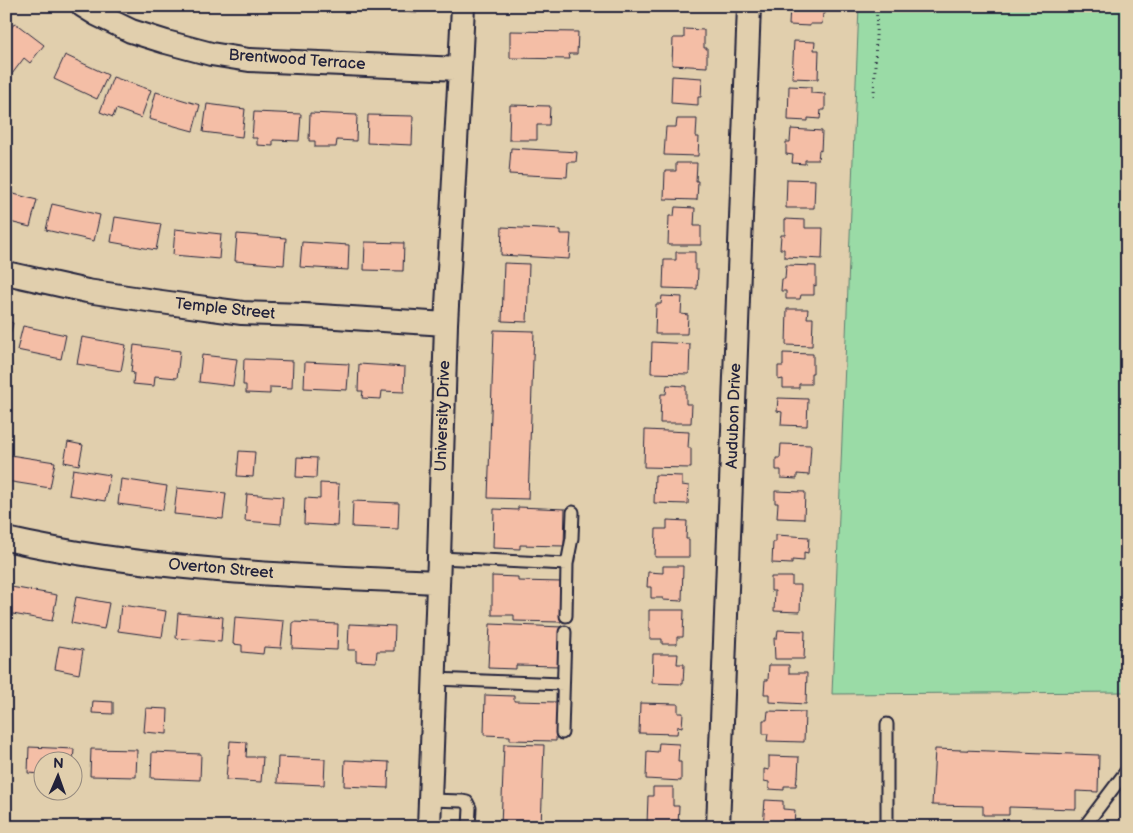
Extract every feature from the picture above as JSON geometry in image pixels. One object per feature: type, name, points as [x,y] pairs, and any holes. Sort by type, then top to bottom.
[{"type":"street","name":"Brentwood Terrace","points":[[83,6],[130,30],[211,54],[249,60],[460,69]]},
{"type":"street","name":"University Drive","points":[[429,827],[446,324],[462,6]]},
{"type":"street","name":"Audubon Drive","points":[[718,827],[749,6]]},
{"type":"street","name":"Temple Street","points":[[6,273],[87,291],[242,313],[446,324]]},
{"type":"street","name":"Overton Street","points":[[6,539],[99,557],[193,568],[317,577],[438,582]]},
{"type":"lane","points":[[566,616],[567,564],[572,538],[573,512]]},
{"type":"lane","points":[[439,558],[567,564]]},
{"type":"lane","points":[[562,733],[565,632]]},
{"type":"lane","points":[[434,680],[563,684]]},
{"type":"lane","points":[[887,724],[887,827]]},
{"type":"lane","points":[[1084,827],[1127,770]]},
{"type":"lane","points":[[430,800],[462,800],[467,802],[470,808],[469,827]]},
{"type":"path","points":[[874,96],[877,6]]},
{"type":"green space","points":[[859,6],[1127,6],[1127,692],[832,694]]},
{"type":"building","points":[[318,6],[358,6],[358,10],[318,9]]},
{"type":"building","points":[[372,6],[417,6],[417,13],[372,11]]},
{"type":"building","points":[[683,6],[699,6],[699,9],[684,9]]},
{"type":"building","points":[[790,6],[826,6],[822,24],[810,24],[810,26],[789,25]]},
{"type":"building","points":[[15,23],[44,45],[30,63],[24,58],[12,74],[6,69],[6,34]]},
{"type":"building","points":[[684,29],[704,30],[704,48],[707,48],[707,67],[672,65],[673,38],[684,38]]},
{"type":"building","points":[[510,31],[578,32],[577,54],[569,54],[570,59],[510,58]]},
{"type":"building","points":[[794,41],[815,42],[814,50],[819,50],[818,79],[792,78]]},
{"type":"building","points":[[65,55],[108,75],[97,99],[54,79]]},
{"type":"building","points":[[672,76],[702,78],[701,97],[698,97],[698,105],[671,103]]},
{"type":"building","points":[[113,77],[151,90],[141,118],[116,109],[113,117],[100,112]]},
{"type":"building","points":[[789,86],[811,87],[811,93],[825,94],[825,110],[821,110],[820,119],[808,118],[808,121],[788,120]]},
{"type":"building","points":[[156,92],[200,105],[193,131],[149,119]]},
{"type":"building","points":[[207,104],[245,109],[242,137],[203,132]]},
{"type":"building","points":[[510,105],[550,106],[549,125],[537,125],[537,140],[509,140]]},
{"type":"building","points":[[254,112],[301,114],[299,141],[273,140],[273,146],[257,145],[257,138],[252,138]]},
{"type":"building","points":[[310,113],[357,115],[356,141],[337,140],[336,147],[315,147],[315,141],[309,141]]},
{"type":"building","points":[[368,115],[413,116],[412,145],[367,143]]},
{"type":"building","points":[[677,119],[697,119],[696,137],[699,137],[698,156],[664,155],[666,127],[676,127]]},
{"type":"building","points":[[791,129],[822,131],[821,151],[819,150],[818,160],[805,160],[805,164],[792,163],[793,155],[786,154],[786,142],[790,142]]},
{"type":"building","points":[[511,148],[577,152],[576,162],[568,162],[567,177],[509,174]]},
{"type":"building","points":[[676,163],[697,163],[697,200],[664,199],[665,171],[676,171]]},
{"type":"building","points":[[787,179],[815,180],[814,208],[786,208]]},
{"type":"building","points":[[6,192],[37,200],[30,227],[6,221]]},
{"type":"building","points":[[52,204],[100,215],[94,241],[46,230]]},
{"type":"building","points":[[675,207],[695,208],[694,226],[701,226],[701,245],[668,245],[669,216],[674,216]]},
{"type":"building","points":[[115,217],[161,224],[156,250],[111,242]]},
{"type":"building","points":[[785,219],[805,220],[805,228],[823,228],[822,259],[784,257],[784,249],[780,249],[781,235],[785,235]]},
{"type":"building","points":[[502,227],[561,230],[561,234],[571,234],[569,259],[501,255]]},
{"type":"building","points":[[175,229],[221,234],[219,259],[173,255]]},
{"type":"building","points":[[237,234],[286,238],[284,265],[235,261]]},
{"type":"building","points":[[302,242],[349,245],[348,270],[300,267]]},
{"type":"building","points":[[365,242],[404,243],[403,271],[364,270]]},
{"type":"building","points":[[676,252],[695,252],[695,270],[698,270],[697,289],[663,288],[664,260],[676,260]]},
{"type":"building","points":[[504,263],[529,264],[527,322],[502,321]]},
{"type":"building","points":[[786,265],[816,266],[814,295],[801,295],[800,299],[786,299],[786,291],[781,291],[782,279],[785,279]]},
{"type":"building","points":[[662,296],[682,297],[681,314],[688,315],[687,334],[655,334],[656,304],[661,304]]},
{"type":"building","points":[[787,309],[808,309],[807,318],[813,318],[812,346],[786,345]]},
{"type":"building","points":[[6,321],[13,323],[7,347],[6,347]]},
{"type":"building","points":[[23,326],[66,335],[61,359],[17,350]]},
{"type":"building","points":[[494,330],[534,331],[528,499],[488,498]]},
{"type":"building","points":[[82,337],[126,345],[121,371],[77,364]]},
{"type":"building","points":[[652,342],[690,344],[689,374],[651,373]]},
{"type":"building","points":[[134,345],[180,351],[177,378],[155,376],[154,386],[133,384],[134,373],[131,372]]},
{"type":"building","points":[[783,353],[813,354],[811,384],[799,384],[799,388],[783,388],[783,379],[778,380],[778,366],[783,366]]},
{"type":"building","points":[[202,355],[237,359],[233,386],[199,382]]},
{"type":"building","points":[[244,359],[293,361],[292,388],[270,387],[270,394],[246,393],[246,385],[243,385]]},
{"type":"building","points":[[305,362],[349,364],[347,390],[304,388]]},
{"type":"building","points":[[359,364],[405,367],[404,392],[382,391],[381,399],[362,398],[363,391],[358,391]]},
{"type":"building","points":[[667,385],[686,386],[686,404],[692,404],[691,423],[660,423],[661,394],[666,394]]},
{"type":"building","points":[[778,398],[808,399],[807,426],[781,425],[782,412],[777,411]]},
{"type":"building","points":[[645,430],[689,432],[688,448],[691,448],[691,468],[644,467]]},
{"type":"building","points":[[68,442],[83,445],[79,465],[64,462]]},
{"type":"building","points":[[781,444],[811,445],[809,475],[797,474],[797,479],[781,478],[781,470],[776,470],[776,458],[780,458]]},
{"type":"building","points":[[239,451],[255,452],[253,477],[237,476]]},
{"type":"building","points":[[10,455],[55,462],[50,488],[6,481]]},
{"type":"building","points":[[297,457],[317,458],[316,478],[296,477]]},
{"type":"building","points":[[73,469],[110,475],[105,501],[69,495]]},
{"type":"building","points":[[655,475],[682,476],[682,485],[689,486],[688,504],[654,503]]},
{"type":"building","points":[[121,479],[167,486],[163,510],[118,504]]},
{"type":"building","points":[[320,483],[339,484],[337,526],[304,524],[305,498],[320,499]]},
{"type":"building","points":[[177,488],[226,493],[223,519],[174,514]]},
{"type":"building","points":[[775,491],[805,492],[804,519],[777,518],[778,503],[775,503]]},
{"type":"building","points":[[247,494],[283,497],[281,524],[245,521]]},
{"type":"building","points":[[353,501],[399,503],[398,529],[352,527]]},
{"type":"building","points":[[518,507],[565,509],[564,546],[520,545],[520,549],[493,548],[494,509],[518,510]]},
{"type":"building","points":[[667,520],[687,521],[686,539],[689,539],[689,557],[655,557],[656,529],[667,529]]},
{"type":"building","points":[[776,535],[809,537],[808,553],[804,552],[804,561],[792,560],[792,564],[772,563],[773,542],[776,542]]},
{"type":"building","points":[[663,566],[683,566],[682,601],[651,598],[651,587],[647,587],[648,572],[663,573]]},
{"type":"building","points":[[492,576],[518,577],[518,581],[562,582],[561,622],[514,621],[514,615],[492,615]]},
{"type":"building","points":[[771,577],[792,577],[792,585],[801,585],[800,612],[774,611],[775,591],[771,591]]},
{"type":"building","points":[[11,587],[57,595],[52,621],[7,613]]},
{"type":"building","points":[[76,597],[109,603],[104,629],[71,623]]},
{"type":"building","points":[[121,605],[166,611],[162,637],[118,631]]},
{"type":"building","points":[[649,610],[684,610],[683,637],[677,637],[677,644],[662,644],[662,639],[650,639]]},
{"type":"building","points":[[178,613],[223,617],[221,642],[176,638]]},
{"type":"building","points":[[235,617],[284,621],[281,648],[264,647],[263,654],[242,652],[242,645],[233,644]]},
{"type":"building","points":[[293,622],[338,624],[337,650],[292,648]]},
{"type":"building","points":[[349,624],[395,626],[394,651],[377,651],[376,662],[356,661],[356,650],[348,650]]},
{"type":"building","points":[[490,624],[562,627],[560,666],[516,665],[516,669],[488,668]]},
{"type":"building","points":[[778,630],[805,631],[804,659],[775,659],[774,638],[777,638]]},
{"type":"building","points":[[59,646],[83,650],[79,674],[55,669]]},
{"type":"building","points":[[653,654],[678,654],[677,664],[684,664],[683,684],[652,683]]},
{"type":"building","points":[[769,665],[789,665],[789,673],[807,673],[806,704],[769,702],[769,694],[764,694],[765,680],[768,680]]},
{"type":"building","points":[[485,695],[514,696],[514,701],[557,702],[556,741],[510,740],[510,736],[484,735]]},
{"type":"building","points":[[93,701],[113,702],[113,714],[92,713]]},
{"type":"building","points":[[640,703],[678,704],[678,713],[683,713],[682,727],[678,726],[677,734],[639,733]]},
{"type":"building","points":[[146,708],[168,709],[167,734],[144,732]]},
{"type":"building","points":[[768,711],[805,712],[804,742],[767,741],[768,734],[763,734],[763,720],[767,720]]},
{"type":"building","points":[[230,741],[247,742],[246,757],[263,757],[261,782],[226,780]]},
{"type":"building","points":[[659,743],[679,744],[678,762],[681,762],[681,781],[646,779],[647,751],[658,752]]},
{"type":"building","points":[[504,744],[544,745],[541,827],[501,827]]},
{"type":"building","points":[[6,746],[11,746],[10,772],[6,772]]},
{"type":"building","points":[[29,747],[74,749],[32,750],[32,773],[28,773]]},
{"type":"building","points":[[91,749],[137,750],[136,777],[90,776]]},
{"type":"building","points":[[935,749],[1099,755],[1098,792],[1076,791],[1076,809],[1009,807],[1009,815],[983,815],[983,806],[932,805]]},
{"type":"building","points":[[152,752],[201,754],[200,780],[151,778]]},
{"type":"building","points":[[769,756],[799,757],[796,786],[784,786],[784,790],[769,789],[769,782],[764,781],[764,769],[769,770]]},
{"type":"building","points":[[278,757],[325,759],[324,785],[277,783]]},
{"type":"building","points":[[345,760],[389,762],[388,788],[344,786]]},
{"type":"building","points":[[653,787],[673,787],[673,806],[679,806],[678,825],[647,825],[648,796],[653,796]]},
{"type":"building","points":[[765,800],[783,801],[783,809],[795,810],[794,827],[763,827]]}]
